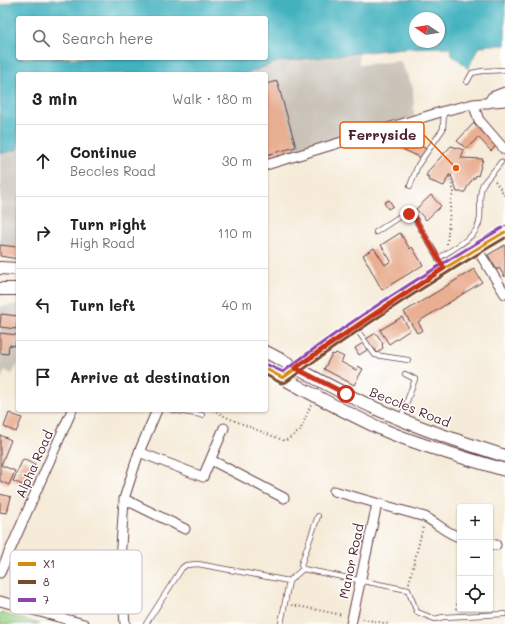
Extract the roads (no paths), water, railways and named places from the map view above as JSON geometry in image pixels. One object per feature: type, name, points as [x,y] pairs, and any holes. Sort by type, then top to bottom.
[{"type":"street","points":[[488,103],[492,97],[505,92]]},
{"type":"street","points":[[268,164],[444,111],[473,104],[505,101]]},
{"type":"street","points":[[473,104],[479,120],[505,150]]},
{"type":"street","points":[[283,378],[295,368],[356,327],[441,263],[477,249],[505,232]]},
{"type":"street","points":[[477,249],[505,294]]},
{"type":"street","points":[[0,268],[16,269]]},
{"type":"street","points":[[0,289],[16,289]]},
{"type":"street","name":"Beccles Road","points":[[268,353],[352,398],[401,420],[466,444],[505,456]]},
{"type":"street","points":[[268,370],[385,430],[430,448],[505,470]]},
{"type":"street","name":"Alpha Road","points":[[10,550],[71,412]]},
{"type":"street","points":[[121,550],[124,499],[139,452],[156,412]]},
{"type":"street","points":[[139,452],[203,477],[224,428]]},
{"type":"street","points":[[211,460],[284,498]]},
{"type":"street","points":[[334,491],[425,517],[436,523],[447,532],[457,536]]},
{"type":"street","points":[[124,499],[185,529]]},
{"type":"street","name":"Manor Road","points":[[352,620],[377,504]]},
{"type":"street","name":"Alpha Road","points":[[0,573],[10,550]]},
{"type":"street","points":[[0,601],[10,604]]},
{"type":"street","points":[[47,614],[84,624]]},
{"type":"street","points":[[124,614],[125,624]]},
{"type":"lane","points":[[467,82],[472,73],[482,70],[505,70]]},
{"type":"lane","points":[[410,186],[418,165],[443,128],[444,111]]},
{"type":"lane","points":[[376,232],[402,215],[412,215],[441,263],[447,253],[471,236],[476,230],[480,216],[481,193],[483,185],[501,162]]},
{"type":"lane","points":[[356,327],[375,355],[408,360]]},
{"type":"lane","points":[[401,420],[415,378],[405,374]]},
{"type":"lane","points":[[184,412],[202,415]]},
{"type":"lane","points":[[303,569],[301,564],[318,516]]},
{"type":"lane","points":[[146,624],[182,568],[186,565],[198,564],[289,581]]},
{"type":"lane","points":[[303,569],[360,579],[408,590],[416,612],[434,621],[455,616],[505,614]]},
{"type":"lane","points":[[280,624],[289,581],[303,569]]},
{"type":"water","points":[[17,0],[505,0],[505,45],[488,45],[478,48],[468,69],[459,60],[451,55],[450,47],[445,47],[445,12],[409,12],[409,48],[277,62],[250,72],[16,72],[16,150],[0,154],[0,6]]},
{"type":"place","name":"Ferryside","points":[[456,168]]}]
